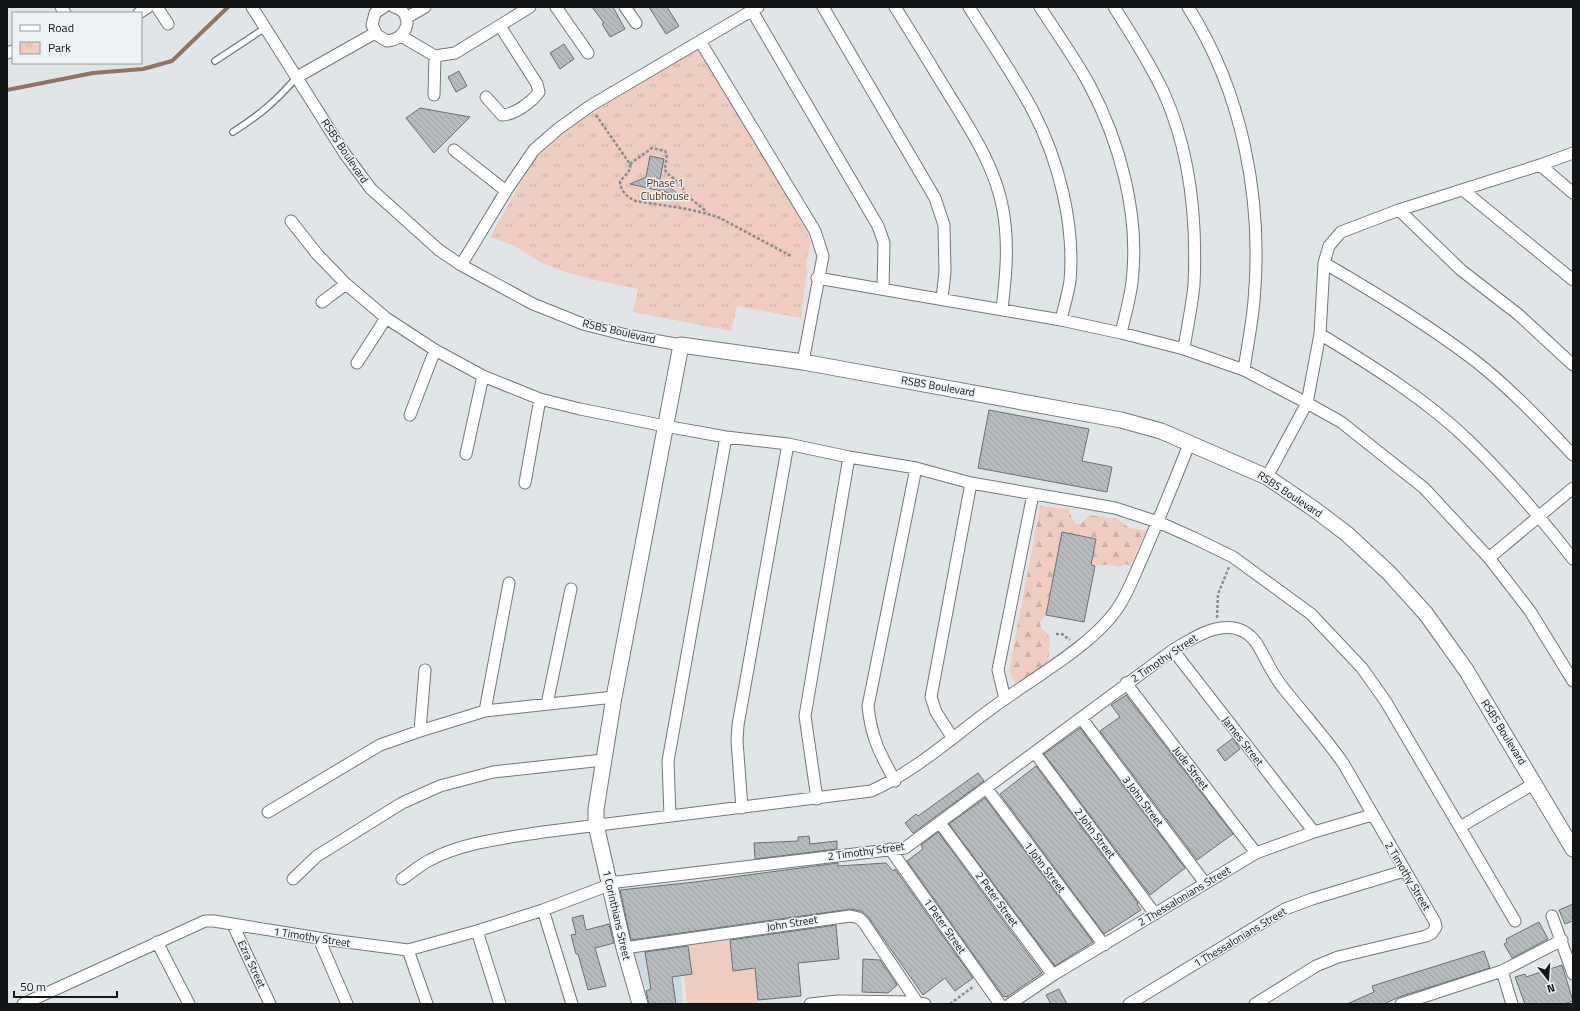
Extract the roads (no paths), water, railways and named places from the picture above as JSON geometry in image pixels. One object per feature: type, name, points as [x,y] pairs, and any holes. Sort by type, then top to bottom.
[{"type":"street","points":[[157,7],[168,24]]},
{"type":"street","name":"RSBS Boulevard","points":[[252,7],[345,154],[371,189],[438,250],[461,265],[533,304],[583,324],[626,335],[681,345],[803,362],[1121,420],[1161,430],[1267,477],[1347,534],[1388,573],[1426,614],[1466,670],[1535,783],[1573,849]]},
{"type":"street","points":[[379,8],[373,18],[372,25],[375,33],[387,41],[401,36],[406,28],[406,18],[402,12],[394,7]]},
{"type":"street","points":[[406,18],[425,7]]},
{"type":"street","points":[[401,36],[435,56],[455,53],[530,7]]},
{"type":"street","points":[[556,7],[588,53]]},
{"type":"street","points":[[625,7],[636,23]]},
{"type":"street","points":[[822,7],[935,198],[944,225],[945,272],[942,299]]},
{"type":"street","points":[[895,7],[977,140],[991,170],[1003,209],[1007,245],[1006,279],[1002,309]]},
{"type":"street","points":[[969,7],[1033,111],[1050,152],[1065,202],[1071,253],[1069,283],[1060,320]]},
{"type":"street","points":[[1040,7],[1088,83],[1104,115],[1118,155],[1128,195],[1133,253],[1132,282],[1121,333]]},
{"type":"street","points":[[1114,7],[1146,57],[1164,93],[1178,135],[1190,187],[1194,230],[1194,286],[1184,349]]},
{"type":"street","points":[[1188,7],[1202,29],[1223,74],[1237,114],[1251,179],[1256,258],[1254,302],[1244,370]]},
{"type":"street","points":[[461,265],[506,191],[534,150],[558,129],[590,106],[755,9],[878,226],[884,243],[883,289]]},
{"type":"street","points":[[486,97],[502,115],[508,115],[535,99],[539,92],[537,84],[500,26]]},
{"type":"street","points":[[297,77],[375,33]]},
{"type":"street","points":[[700,41],[815,230],[823,256],[817,278],[803,362]]},
{"type":"street","points":[[434,94],[435,56]]},
{"type":"street","points":[[454,150],[506,191]]},
{"type":"street","points":[[1267,477],[1307,402],[1320,334],[1324,263],[1329,246],[1341,232],[1399,210],[1573,153]]},
{"type":"street","points":[[1540,165],[1573,194]]},
{"type":"street","points":[[1463,190],[1573,280]]},
{"type":"street","points":[[1399,210],[1461,270],[1519,315],[1573,365]]},
{"type":"street","points":[[291,221],[317,254],[346,284],[386,318],[435,350],[483,376],[540,399],[580,409],[665,426],[726,437],[788,444],[849,457],[916,468],[971,483],[1115,508],[1158,522],[1233,558],[1310,614],[1362,668],[1386,702],[1515,921]]},
{"type":"street","points":[[1324,263],[1384,297],[1475,361],[1540,420],[1573,455]]},
{"type":"street","points":[[817,278],[1002,309],[1121,333],[1184,349],[1244,370],[1307,402],[1341,422],[1424,488],[1489,558],[1530,610],[1573,681]]},
{"type":"street","points":[[322,302],[346,284]]},
{"type":"street","points":[[357,363],[386,318]]},
{"type":"street","points":[[1320,334],[1367,363],[1427,405],[1470,442],[1540,516],[1573,559]]},
{"type":"street","name":"1 Corinthians Street","points":[[640,1004],[624,948],[609,885],[596,825],[596,809],[614,697],[681,345]]},
{"type":"street","points":[[410,415],[435,350]]},
{"type":"street","points":[[466,454],[483,376]]},
{"type":"street","points":[[525,483],[540,399]]},
{"type":"street","points":[[670,816],[668,761],[726,437]]},
{"type":"street","points":[[402,879],[430,860],[457,849],[495,840],[596,825],[871,791],[895,781],[952,737],[1054,665],[1106,624],[1120,605],[1158,522],[1190,442]]},
{"type":"street","points":[[742,808],[737,741],[738,726],[788,444]]},
{"type":"street","points":[[816,799],[805,716],[849,457]]},
{"type":"street","points":[[895,781],[878,749],[870,728],[868,706],[916,468]]},
{"type":"street","points":[[952,737],[936,712],[931,697],[971,483]]},
{"type":"street","points":[[1489,558],[1573,488]]},
{"type":"street","points":[[1005,699],[998,670],[1033,494]]},
{"type":"street","points":[[485,710],[509,583]]},
{"type":"street","points":[[547,704],[571,589]]},
{"type":"street","name":"2 Timothy Street","points":[[609,885],[628,880],[905,848],[1082,719],[1126,683],[1173,650],[1200,633],[1216,628],[1232,628],[1247,634],[1256,643],[1282,688],[1330,744],[1343,763],[1435,922],[1436,928],[1432,933],[1338,957],[1316,966],[1255,1004]]},
{"type":"street","name":"James Street","points":[[1173,650],[1314,832]]},
{"type":"street","points":[[420,731],[425,670]]},
{"type":"street","name":"Jude Street","points":[[1126,683],[1256,853]]},
{"type":"street","points":[[268,812],[380,745],[420,731],[485,710],[614,697]]},
{"type":"street","name":"3 John Street","points":[[1082,719],[1205,884]]},
{"type":"street","name":"2 John Street","points":[[1035,753],[1155,914]]},
{"type":"street","points":[[293,879],[318,856],[402,803],[440,786],[493,772],[603,760]]},
{"type":"street","points":[[1460,827],[1535,783]]},
{"type":"street","name":"1 John Street","points":[[987,789],[1104,945]]},
{"type":"street","name":"2 Thessalonians Street","points":[[1010,1004],[1053,975],[1256,853],[1314,832],[1372,815]]},
{"type":"street","name":"2 Peter Street","points":[[940,823],[1053,975]]},
{"type":"street","name":"1 Peter Street","points":[[890,849],[1000,1004]]},
{"type":"street","name":"1 Thessalonians Street","points":[[1129,1004],[1285,909],[1404,870]]},
{"type":"street","name":"1 Timothy Street","points":[[23,1004],[205,921],[214,921],[319,939],[408,950],[477,931],[543,910],[609,885]]},
{"type":"street","points":[[543,910],[572,1004]]},
{"type":"street","name":"John Street","points":[[624,948],[850,916],[859,918],[864,923],[920,1003]]},
{"type":"street","points":[[1552,916],[1562,940],[1573,974]]},
{"type":"street","name":"Ezra Street","points":[[233,925],[270,1004]]},
{"type":"street","points":[[477,931],[500,1004]]},
{"type":"street","points":[[319,939],[347,1004]]},
{"type":"street","points":[[1401,1004],[1502,970],[1562,940]]},
{"type":"street","points":[[157,942],[185,1003]]},
{"type":"street","points":[[408,950],[427,1004]]},
{"type":"street","points":[[1502,970],[1512,1004]]},
{"type":"street","points":[[810,1004],[920,1003]]},
{"type":"lane","points":[[215,61],[265,28]]},
{"type":"lane","points":[[233,132],[259,116],[276,101],[297,77]]},
{"type":"waterway","points":[[7,90],[93,73],[143,69],[172,61],[228,7]]},
{"type":"park label","name":"Phase 1 Clubhouse","points":[[665,189]]}]
